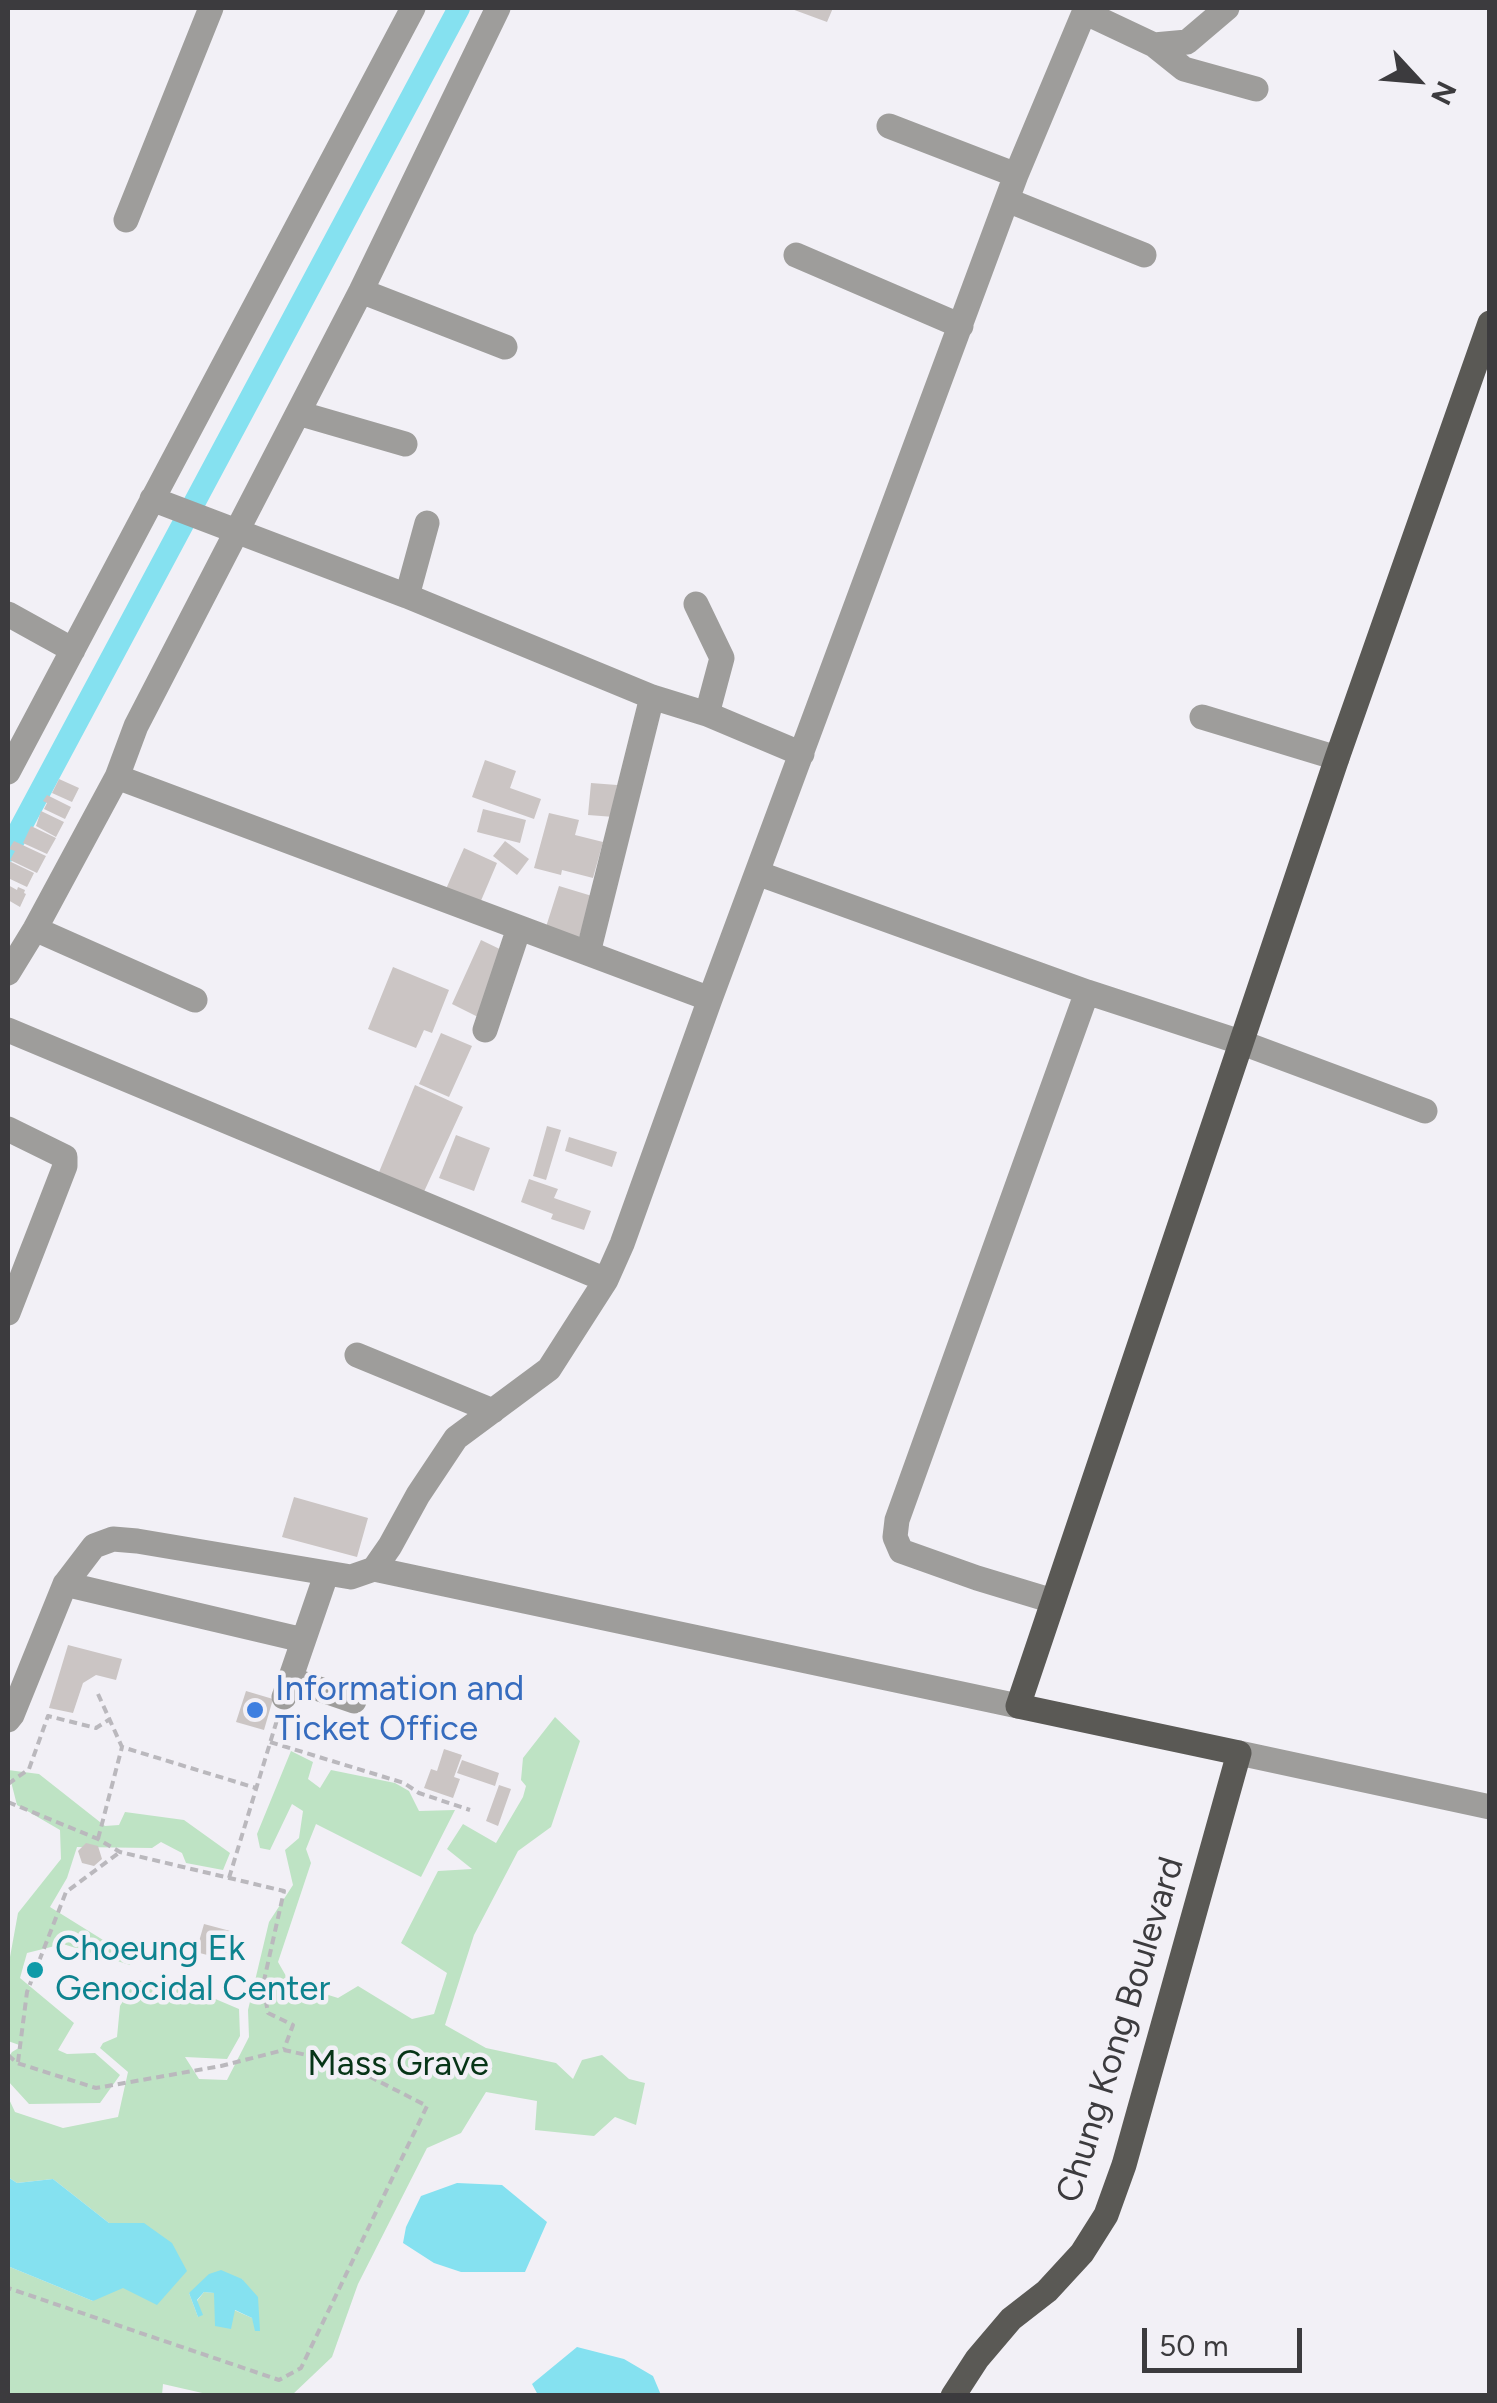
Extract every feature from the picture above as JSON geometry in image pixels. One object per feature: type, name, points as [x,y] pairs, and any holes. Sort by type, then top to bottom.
[{"type":"main road","points":[[1239,1753],[1018,1706],[1336,758],[1490,323]]},
{"type":"main road","name":"Chung Kong Boulevard","points":[[953,2396],[977,2359],[1011,2319],[1082,2254],[1106,2215],[1124,2165],[1239,1753]]},
{"type":"street","points":[[126,220],[212,8]]},
{"type":"street","points":[[8,771],[72,650],[162,503],[413,8]]},
{"type":"street","points":[[8,972],[117,777],[225,528],[298,413],[362,291],[498,8]]},
{"type":"street","points":[[1154,45],[1187,42],[1228,8]]},
{"type":"street","points":[[374,1569],[456,1438],[549,1368],[606,1280],[1012,187],[1085,10],[1154,45],[1184,69],[1256,89]]},
{"type":"street","points":[[889,126],[1144,255]]},
{"type":"street","points":[[796,254],[961,326]]},
{"type":"street","points":[[362,291],[505,347]]},
{"type":"street","points":[[298,413],[405,444]]},
{"type":"street","points":[[162,503],[802,754]]},
{"type":"street","points":[[407,596],[427,523]]},
{"type":"street","points":[[696,604],[722,658],[707,714]]},
{"type":"street","points":[[8,614],[72,650]]},
{"type":"street","points":[[588,954],[652,697]]},
{"type":"street","points":[[1202,718],[1336,758]]},
{"type":"street","points":[[117,777],[710,999]]},
{"type":"street","points":[[756,874],[1425,1110]]},
{"type":"street","points":[[485,1030],[519,928]]},
{"type":"street","points":[[35,929],[195,1000]]},
{"type":"street","points":[[1054,1601],[901,1551],[895,1536],[897,1520],[1087,992]]},
{"type":"street","points":[[8,1030],[606,1280]]},
{"type":"street","points":[[8,1129],[65,1158],[8,1313]]},
{"type":"street","points":[[357,1355],[493,1411]]},
{"type":"street","points":[[8,1720],[65,1584],[94,1546],[113,1539],[352,1577],[374,1569],[1018,1706]]},
{"type":"street","points":[[326,1574],[287,1688],[354,1702]]},
{"type":"street","points":[[65,1584],[304,1640]]},
{"type":"street","points":[[1239,1753],[1490,1808]]},
{"type":"path","points":[[228,1878],[287,1688]]},
{"type":"path","points":[[98,1694],[122,1747],[98,1839]]},
{"type":"path","points":[[8,1784],[29,1769],[48,1716],[96,1728],[110,1719]]},
{"type":"path","points":[[270,1742],[404,1783],[419,1793],[470,1810]]},
{"type":"path","points":[[122,1747],[256,1788]]},
{"type":"path","points":[[8,1802],[120,1852],[284,1891],[262,1985],[268,2013],[293,2025],[284,2050]]},
{"type":"path","points":[[17,2063],[27,1992],[66,1892],[120,1852]]},
{"type":"path","points":[[8,2055],[17,2063],[96,2088],[221,2066],[284,2050],[343,2063],[428,2106],[300,2368],[279,2380],[8,2288]]},
{"type":"green space","name":"Mass Grave","points":[[555,1717],[580,1741],[551,1827],[518,1851],[474,1935],[445,2025],[486,2048],[556,2063],[573,2079],[582,2060],[602,2055],[629,2079],[645,2083],[636,2125],[615,2117],[594,2136],[535,2130],[537,2101],[486,2092],[461,2133],[427,2148],[358,2284],[332,2357],[292,2395],[211,2395],[163,2384],[162,2395],[8,2395],[8,2262],[10,2267],[93,2301],[144,2223],[109,2223],[53,2179],[17,2183],[8,2177],[8,2097],[15,2112],[63,2128],[118,2117],[128,2072],[100,2048],[117,2037],[120,2006],[135,1980],[187,1987],[239,2009],[240,2036],[227,2059],[185,2057],[199,2079],[227,2080],[249,2037],[248,2010],[269,1922],[293,1885],[285,1850],[299,1838],[303,1811],[292,1804],[270,1850],[260,1848],[257,1834],[291,1751],[313,1762],[308,1779],[320,1788],[331,1770],[395,1783],[409,1791],[419,1811],[455,1810],[421,1877],[316,1824],[306,1849],[311,1863],[278,1962],[290,1983],[338,1998],[358,1986],[412,2019],[434,2014],[447,1973],[401,1943],[438,1871],[472,1869],[447,1849],[463,1824],[496,1843],[523,1797],[523,1758]],"holes":[[[242,2279],[260,2331],[252,2318],[234,2310],[215,2293],[204,2292],[197,2301],[198,2317],[189,2293]]]},
{"type":"green space","points":[[8,1770],[39,1774],[105,1826],[119,1825],[125,1812],[184,1820],[230,1853],[223,1870],[186,1863],[182,1853],[161,1842],[152,1848],[77,1847],[67,1878],[50,1907],[132,1958],[130,1965],[63,1944],[27,1953],[20,1978],[74,2023],[58,2050],[67,2054],[95,2053],[120,2075],[100,2103],[29,2104],[8,2081],[8,2058],[22,2046],[8,2041],[8,1968],[18,1913],[61,1859],[60,1830],[17,1805]]},
{"type":"water","points":[[8,2177],[17,2183],[53,2179],[109,2223],[144,2223],[172,2243],[187,2271],[157,2305],[123,2288],[93,2301],[10,2267]]},
{"type":"water","points":[[457,2183],[502,2185],[547,2222],[525,2272],[461,2272],[434,2263],[403,2243],[421,2196]]},
{"type":"water","points":[[221,2270],[242,2279],[258,2297],[260,2331],[255,2331],[252,2318],[235,2310],[231,2329],[215,2326],[214,2293],[204,2292],[197,2300],[203,2315],[198,2317],[189,2293],[209,2274]]},
{"type":"water","points":[[577,2347],[624,2359],[653,2376],[661,2395],[538,2395],[532,2384]]},
{"type":"building","points":[[789,8],[833,8],[827,22]]},
{"type":"building","points":[[485,760],[516,771],[510,788],[541,799],[534,819],[472,797]]},
{"type":"building","points":[[59,779],[79,788],[72,802],[52,793]]},
{"type":"building","points":[[591,783],[617,785],[614,817],[588,815]]},
{"type":"building","points":[[47,795],[71,807],[65,819],[44,809]]},
{"type":"building","points":[[483,809],[526,820],[520,843],[477,832]]},
{"type":"building","points":[[41,811],[64,822],[56,837],[36,826]]},
{"type":"building","points":[[549,813],[579,820],[575,835],[603,842],[593,878],[534,868]]},
{"type":"building","points":[[31,826],[56,838],[47,854],[23,843]]},
{"type":"building","points":[[14,841],[46,856],[37,873],[10,860],[15,851],[9,849]]},
{"type":"building","points":[[505,841],[529,859],[517,875],[493,856]]},
{"type":"building","points":[[464,848],[497,863],[480,903],[446,889]]},
{"type":"building","points":[[9,861],[34,873],[27,887],[8,878]]},
{"type":"building","points":[[8,885],[25,890],[20,907],[8,900]]},
{"type":"building","points":[[559,886],[592,896],[578,941],[545,930]]},
{"type":"building","points":[[481,940],[508,953],[478,1017],[452,1004]]},
{"type":"building","points":[[393,967],[449,990],[432,1033],[424,1030],[416,1048],[368,1029]]},
{"type":"building","points":[[441,1033],[472,1046],[449,1097],[419,1084]]},
{"type":"building","points":[[415,1085],[463,1107],[422,1196],[377,1177]]},
{"type":"building","points":[[547,1126],[561,1130],[546,1180],[533,1176]]},
{"type":"building","points":[[456,1135],[490,1148],[474,1191],[439,1178]]},
{"type":"building","points":[[569,1137],[617,1152],[612,1167],[565,1151]]},
{"type":"building","points":[[529,1179],[558,1189],[554,1198],[591,1211],[584,1230],[551,1219],[553,1214],[521,1202]]},
{"type":"building","points":[[294,1497],[368,1518],[357,1557],[282,1537]]},
{"type":"building","points":[[68,1645],[122,1659],[116,1680],[96,1675],[83,1683],[73,1713],[49,1708]]},
{"type":"building","name":"Information and Ticket Office","points":[[246,1691],[273,1699],[264,1730],[236,1722]]},
{"type":"building","points":[[444,1749],[462,1755],[454,1777],[460,1779],[453,1798],[424,1788],[431,1769],[437,1771]]},
{"type":"building","points":[[462,1760],[499,1773],[495,1786],[457,1773]]},
{"type":"building","points":[[499,1785],[511,1789],[498,1826],[486,1821]]},
{"type":"building","points":[[86,1843],[98,1846],[102,1859],[94,1866],[82,1863],[78,1851]]},
{"type":"building","points":[[204,1924],[234,1932],[226,1960],[196,1952]]},
{"type":"waterway","points":[[8,851],[459,8]]},
{"type":"place","name":"Information and Ticket Office","points":[[255,1710]]},
{"type":"place","name":"Choeung Ek Genocidal Center","points":[[35,1970]]}]
